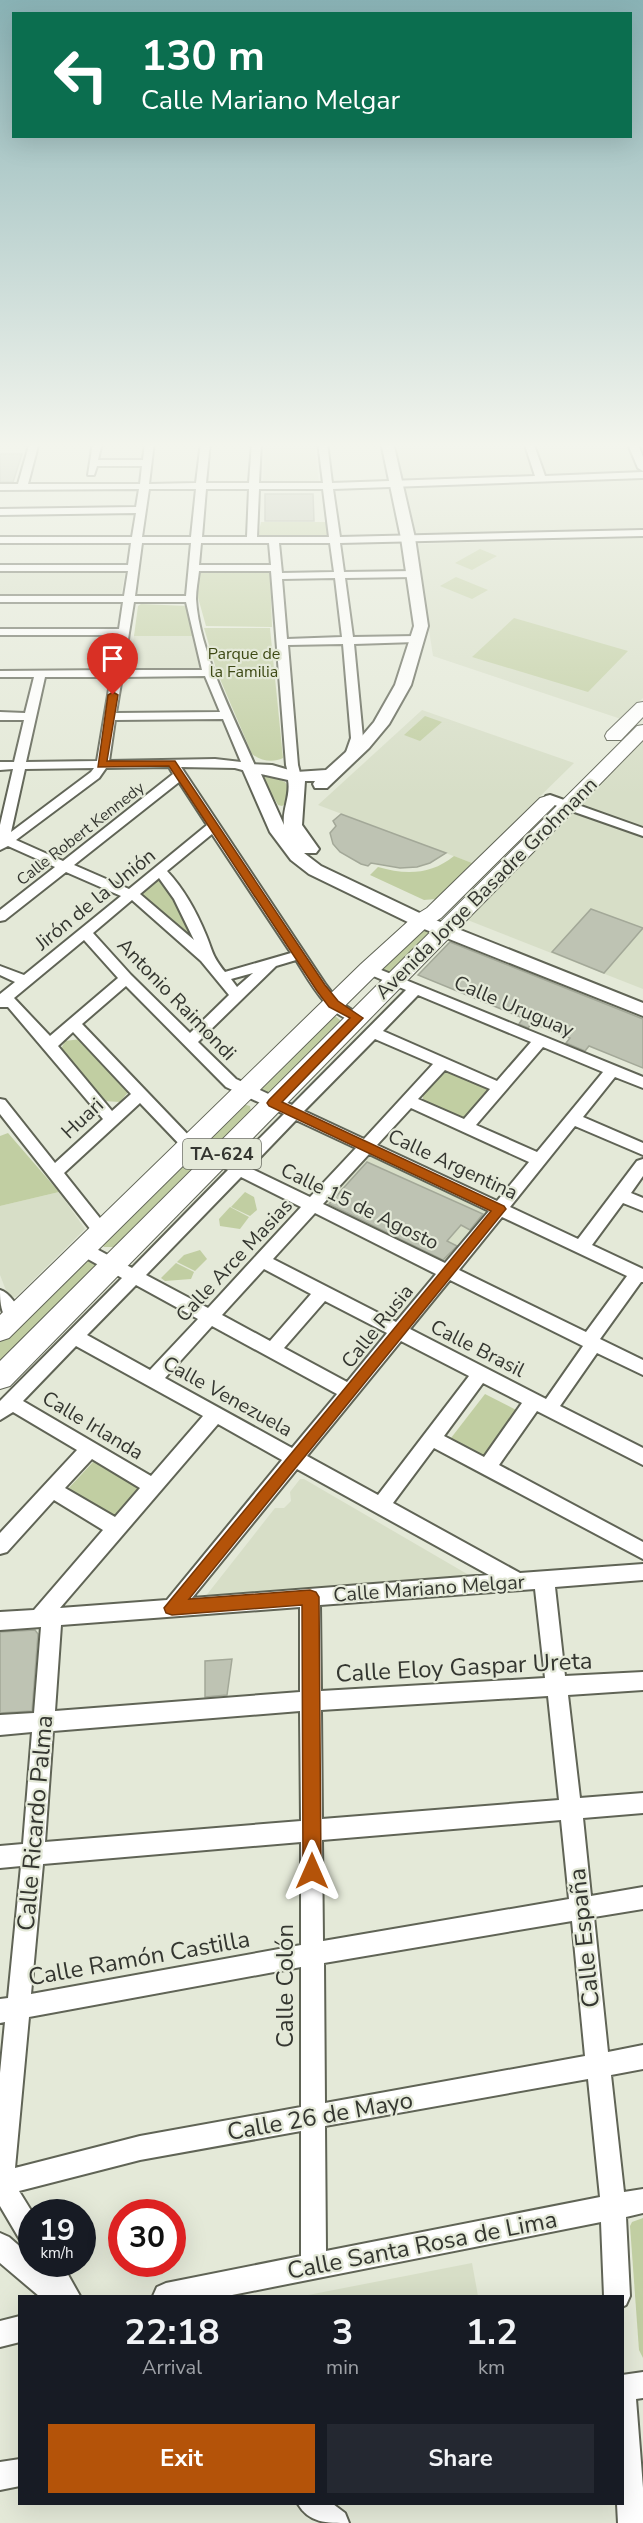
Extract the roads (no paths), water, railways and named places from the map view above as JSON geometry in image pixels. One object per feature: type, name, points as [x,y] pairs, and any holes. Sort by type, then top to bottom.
[{"type":"highway","name":"Avenida Jorge Basadre Grohmann","points":[[5,1314],[101,1231],[369,969],[438,921],[559,802],[643,708]]},
{"type":"highway","name":"Avenida Jorge Basadre Grohmann","points":[[559,802],[643,730]]},
{"type":"highway","name":"Avenida Jorge Basadre Grohmann","points":[[0,1378],[112,1264],[228,1164],[406,984],[438,921]]},
{"type":"main road","points":[[267,805],[284,810],[296,805],[350,758],[377,730],[397,697],[407,674],[416,639],[408,628],[408,574],[406,560]]},
{"type":"main road","points":[[331,775],[295,777],[272,770],[250,768],[279,832],[297,856],[315,870],[643,1010]]},
{"type":"main road","points":[[295,777],[298,793],[292,814],[293,824],[316,855],[369,886],[438,921],[643,995]]},
{"type":"street","points":[[3,843],[95,775],[102,765],[129,599],[133,560]]},
{"type":"street","points":[[195,560],[191,599],[201,648],[226,715],[250,768]]},
{"type":"street","points":[[276,560],[292,765],[295,777]]},
{"type":"street","points":[[337,560],[348,640],[357,738],[350,758]]},
{"type":"street","points":[[0,568],[132,568]]},
{"type":"street","points":[[194,568],[339,575],[408,574]]},
{"type":"street","points":[[0,599],[191,599]]},
{"type":"street","points":[[0,632],[123,632]]},
{"type":"street","points":[[282,642],[416,639]]},
{"type":"street","points":[[0,675],[209,673]]},
{"type":"street","points":[[3,843],[40,674]]},
{"type":"street","points":[[110,717],[226,715]]},
{"type":"street","points":[[0,716],[30,717]]},
{"type":"street","points":[[0,766],[172,763],[236,764],[250,768]]},
{"type":"street","points":[[172,763],[333,1004],[365,1025],[500,1088]]},
{"type":"street","points":[[0,779],[20,766]]},
{"type":"street","name":"Calle Robert Kennedy","points":[[0,917],[180,775]]},
{"type":"street","points":[[559,802],[643,832]]},
{"type":"street","name":"Jirón de la Unión","points":[[2,1000],[214,826]]},
{"type":"street","points":[[3,843],[138,898],[206,958],[237,996]]},
{"type":"street","points":[[159,871],[167,877],[195,926],[204,944],[206,958]]},
{"type":"street","name":"Antonio Raimondi","points":[[85,932],[126,978],[189,1042],[231,1083],[245,1090]]},
{"type":"street","points":[[222,977],[299,955]]},
{"type":"street","points":[[189,1042],[272,962]]},
{"type":"street","name":"Calle Uruguay","points":[[369,969],[643,1083]]},
{"type":"street","points":[[0,970],[25,981]]},
{"type":"street","points":[[49,1045],[126,978]]},
{"type":"street","points":[[2,1000],[13,1004],[111,1119]]},
{"type":"street","name":"Calle 15 de Agosto","points":[[73,1023],[188,1144],[643,1368]]},
{"type":"street","points":[[466,1126],[541,1040]]},
{"type":"street","name":"Calle Arce Masias","points":[[152,1380],[443,1063]]},
{"type":"street","name":"Calle Rusia","points":[[172,1608],[613,1070]]},
{"type":"street","name":"Calle Argentina","points":[[245,1090],[640,1275]]},
{"type":"street","name":"Huari","points":[[55,1172],[139,1095]]},
{"type":"street","points":[[409,1101],[540,1160]]},
{"type":"street","points":[[0,1104],[101,1231]]},
{"type":"street","points":[[573,1119],[643,1149]]},
{"type":"street","points":[[5,1408],[134,1276],[228,1164]]},
{"type":"street","points":[[581,1247],[643,1165]]},
{"type":"street","points":[[621,1195],[643,1205]]},
{"type":"street","points":[[83,1248],[350,1392]]},
{"type":"street","name":"Calle Brasil","points":[[262,1261],[643,1457]]},
{"type":"street","points":[[487,1467],[592,1343],[640,1275]]},
{"type":"street","points":[[272,1350],[323,1292]]},
{"type":"street","name":"Calle Venezuela","points":[[75,1337],[516,1581]]},
{"type":"street","points":[[380,1506],[481,1373]]},
{"type":"street","name":"Calle Irlanda","points":[[5,1408],[90,1449],[153,1486]]},
{"type":"street","points":[[45,1618],[116,1528],[215,1415]]},
{"type":"street","points":[[432,1438],[643,1551]]},
{"type":"street","points":[[0,1546],[90,1449]]},
{"type":"street","points":[[53,1490],[116,1528]]},
{"type":"street","name":"Calle Mariano Melgar","points":[[0,1621],[643,1572]]},
{"type":"street","name":"Calle España","points":[[544,1579],[598,2064],[612,2208],[617,2295]]},
{"type":"street","name":"Calle Colón","points":[[310,1597],[314,2266]]},
{"type":"street","name":"Calle Ricardo Palma","points":[[0,2184],[9,2010],[33,1855],[43,1721],[45,1618]]},
{"type":"street","name":"Calle Eloy Gaspar Ureta","points":[[0,1725],[311,1701],[643,1681]]},
{"type":"street","points":[[0,1857],[643,1803]]},
{"type":"street","name":"Calle Ramón Castilla","points":[[9,2010],[312,1954],[643,1898]]},
{"type":"street","name":"Calle 26 de Mayo","points":[[0,2184],[140,2148],[598,2064],[643,2058]]},
{"type":"street","points":[[0,2184],[18,2213]]},
{"type":"street","name":"Calle Santa Rosa de Lima","points":[[171,2295],[643,2201]]},
{"type":"street","points":[[0,2246],[57,2295]]},
{"type":"street","points":[[56,2277],[66,2295]]},
{"type":"street","points":[[0,2334],[18,2330]]},
{"type":"street","points":[[624,2388],[643,2385]]},
{"type":"street","points":[[624,2415],[632,2523]]},
{"type":"street","points":[[0,2476],[18,2472]]},
{"type":"street","points":[[313,2505],[335,2523]]},
{"type":"park label","name":"Parque de la Familia","points":[[244,662]]}]
